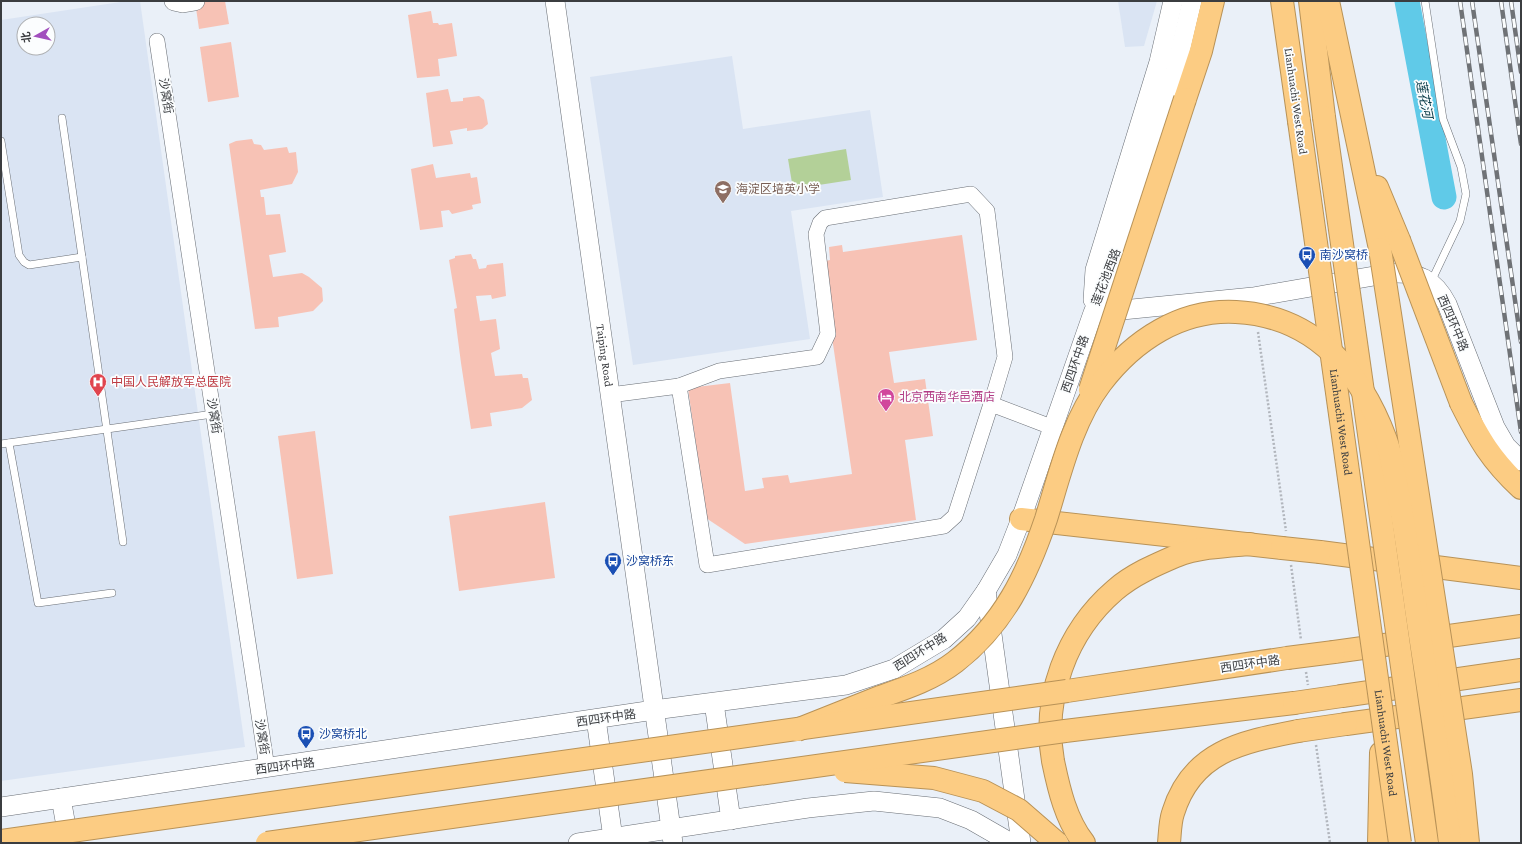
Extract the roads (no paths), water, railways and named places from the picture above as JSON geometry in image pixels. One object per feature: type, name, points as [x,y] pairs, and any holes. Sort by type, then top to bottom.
[{"type":"highway","points":[[797,730],[925,680],[955,662],[983,635],[1006,607],[1025,576],[1081,416],[1201,51],[1213,1]]},
{"type":"highway","name":"Lianhuachi West Road","points":[[1282,1],[1400,843]]},
{"type":"highway","name":"Lianhuachi West Road","points":[[1310,1],[1324,117],[1427,843]]},
{"type":"highway","points":[[1328,1],[1357,139],[1389,245],[1477,436],[1495,461],[1521,488]]},
{"type":"highway","points":[[1389,245],[1461,774],[1468,843]]},
{"type":"highway","points":[[1081,416],[1100,385],[1121,360],[1143,340],[1171,323],[1201,314],[1226,311],[1256,313],[1282,320],[1309,333],[1326,347],[1354,377],[1371,405],[1387,443],[1400,503],[1450,843]]},
{"type":"highway","points":[[1021,519],[1286,547],[1521,578]]},
{"type":"highway","points":[[1084,843],[1066,813],[1057,781],[1051,749],[1051,713],[1055,686],[1069,648],[1089,616],[1115,589],[1145,570],[1176,556],[1207,548],[1250,544]]},
{"type":"highway","name":"西四环中路","points":[[1,841],[797,730],[1521,626]]},
{"type":"highway","points":[[267,843],[1301,698],[1342,696],[1521,670]]},
{"type":"highway","points":[[1169,843],[1172,813],[1185,785],[1200,766],[1218,753],[1238,744],[1307,736],[1346,724],[1521,700]]},
{"type":"highway","points":[[1379,843],[1382,720]]},
{"type":"highway","points":[[804,768],[934,778],[983,791],[1019,810],[1057,843]]},
{"type":"street","points":[[174,1],[183,3],[195,1]]},
{"type":"street","name":"Taiping Road","points":[[555,1],[672,836]]},
{"type":"street","name":"莲花池西路","points":[[1092,313],[1095,270],[1159,62],[1173,1]]},
{"type":"street","name":"莲花池西路","points":[[1092,313],[1110,271],[1176,69],[1192,1]]},
{"type":"street","name":"沙窝街","points":[[157,41],[267,768]]},
{"type":"street","points":[[610,395],[679,386],[719,371],[817,357],[828,334],[816,234],[820,224],[825,218],[971,194],[986,211],[1005,357],[955,516],[944,526],[707,564],[679,386]]},
{"type":"street","name":"西四环中路","points":[[1,807],[654,710],[846,685],[894,669],[944,639],[967,618],[986,591],[1007,555],[1054,428],[1092,313],[1253,297],[1390,273],[1405,273],[1419,276],[1431,283],[1440,291],[1447,304],[1495,427],[1506,446],[1521,461]]},
{"type":"street","points":[[991,404],[1026,416],[1054,428]]},
{"type":"street","points":[[986,591],[1021,843]]},
{"type":"street","points":[[714,703],[731,820]]},
{"type":"street","points":[[596,719],[613,838]]},
{"type":"street","points":[[62,798],[69,843]]},
{"type":"street","points":[[578,843],[613,838],[672,836],[731,820],[808,808],[874,801],[940,808],[971,820],[1011,843]]},
{"type":"lane","points":[[1425,1],[1442,113],[1461,167],[1466,194],[1460,221],[1431,283]]},
{"type":"lane","points":[[62,118],[108,429],[123,542]]},
{"type":"lane","points":[[1,141],[19,255],[24,262],[30,265],[82,257]]},
{"type":"lane","points":[[1,444],[214,414]]},
{"type":"lane","points":[[9,443],[38,603],[112,592]]},
{"type":"waterway","name":"莲花河","points":[[1407,1],[1444,197]]},
{"type":"railway","points":[[1460,1],[1521,432]]},
{"type":"railway","points":[[1472,1],[1521,342]]},
{"type":"railway","points":[[1501,1],[1521,144]]},
{"type":"railway","points":[[1511,1],[1521,72]]},
{"type":"place","name":"海淀区培英小学","points":[[723,204]]},
{"type":"place","name":"南沙窝桥","points":[[1307,270]]},
{"type":"place","name":"中国人民解放军总医院","points":[[98,397]]},
{"type":"place","name":"北京西南华邑酒店","points":[[886,412]]},
{"type":"place","name":"沙窝桥东","points":[[613,576]]},
{"type":"place","name":"沙窝桥北","points":[[306,749]]}]
